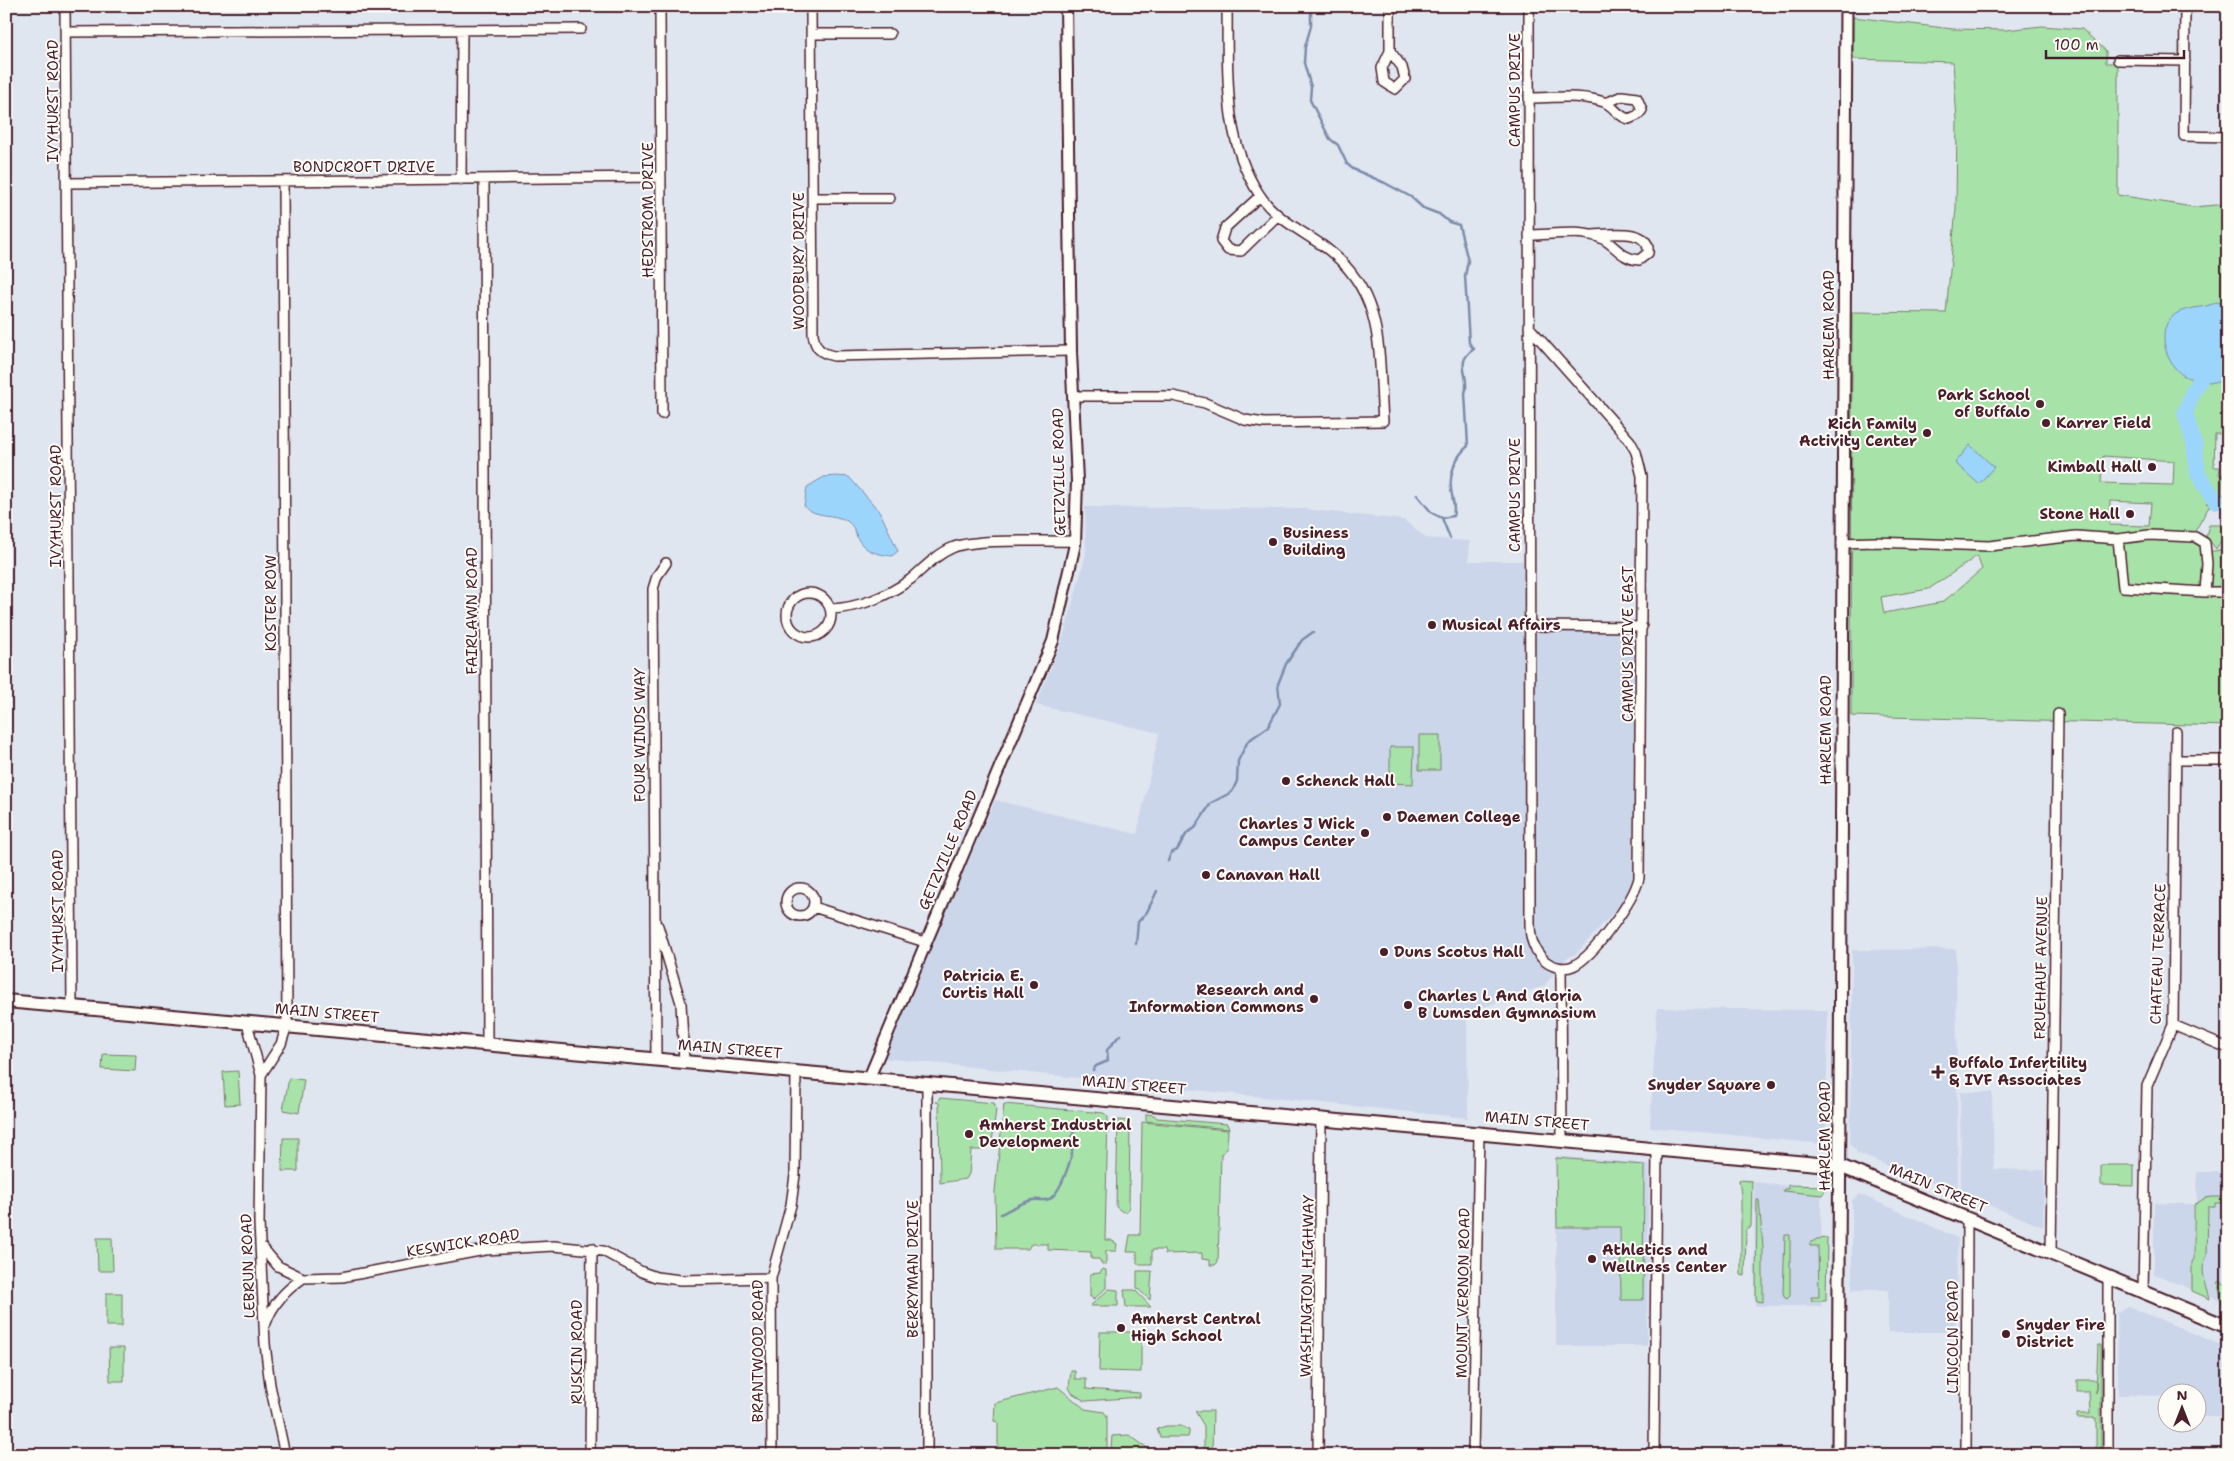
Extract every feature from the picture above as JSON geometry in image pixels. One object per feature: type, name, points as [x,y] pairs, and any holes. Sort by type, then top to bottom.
[{"type":"main road","name":"HARLEM ROAD","points":[[1838,1455],[1846,6]]},
{"type":"main road","name":"MAIN STREET","points":[[6,1001],[1479,1132],[1840,1166],[2228,1327]]},
{"type":"street","name":"IVYHURST ROAD","points":[[65,6],[67,32],[72,1006]]},
{"type":"street","name":"HEDSTROM DRIVE","points":[[660,6],[662,414]]},
{"type":"street","name":"WOODBURY DRIVE","points":[[812,6],[813,334],[815,345],[824,354],[834,356],[1071,351]]},
{"type":"street","name":"GETZVILLE ROAD","points":[[869,1078],[1054,641],[1075,541],[1076,481],[1071,351],[1066,6]]},
{"type":"street","points":[[1073,396],[1173,396],[1205,403],[1246,420],[1264,424],[1383,421],[1380,341],[1375,321],[1364,293],[1346,268],[1329,250],[1278,215],[1260,196],[1238,152],[1230,115],[1227,6]]},
{"type":"street","points":[[1390,6],[1390,51]]},
{"type":"street","name":"CAMPUS DRIVE","points":[[1529,6],[1530,933],[1536,952],[1546,962],[1561,968]]},
{"type":"street","points":[[2185,6],[2184,136],[2228,137]]},
{"type":"street","points":[[67,32],[581,29]]},
{"type":"street","points":[[461,180],[462,30]]},
{"type":"street","points":[[812,34],[890,34]]},
{"type":"street","points":[[2118,60],[2185,61]]},
{"type":"street","points":[[1529,98],[1586,98],[1606,103]]},
{"type":"street","name":"BONDCROFT DRIVE","points":[[67,184],[662,177]]},
{"type":"street","name":"FAIRLAWN ROAD","points":[[484,179],[487,1044]]},
{"type":"street","name":"KOSTER ROW","points":[[283,181],[287,1026]]},
{"type":"street","points":[[1260,196],[1225,228],[1221,241],[1228,250],[1241,251],[1278,215]]},
{"type":"street","points":[[812,198],[890,198]]},
{"type":"street","points":[[1529,235],[1589,235],[1636,236],[1645,239],[1648,254],[1639,260],[1632,260],[1624,256],[1604,239],[1589,235]]},
{"type":"street","name":"CAMPUS DRIVE EAST","points":[[1529,326],[1615,421],[1636,452],[1640,464],[1642,486],[1639,878],[1632,898],[1595,946],[1574,966],[1561,968]]},
{"type":"street","points":[[1842,543],[1874,542],[1989,546],[2076,536],[2118,539],[2149,535],[2202,539],[2206,543],[2207,559],[2205,592]]},
{"type":"street","points":[[2118,539],[2123,588],[2228,592]]},
{"type":"street","points":[[830,609],[848,608],[894,590],[940,554],[954,547],[980,543],[1075,541]]},
{"type":"street","name":"FOUR WINDS WAY","points":[[656,1059],[653,590],[657,576],[666,563]]},
{"type":"street","points":[[808,593],[822,597],[830,609],[831,616],[827,628],[815,636],[801,635],[795,632],[788,620],[788,612],[794,599],[808,593]]},
{"type":"street","points":[[1529,626],[1642,627]]},
{"type":"street","name":"FRUEHAUF AVENUE","points":[[2051,1253],[2058,714]]},
{"type":"street","name":"CHATEAU TERRACE","points":[[2143,1292],[2147,1086],[2173,1026],[2176,732]]},
{"type":"street","points":[[2176,760],[2228,760]]},
{"type":"street","points":[[813,907],[925,942]]},
{"type":"street","name":"FOUR WINDS WAY","points":[[655,911],[681,1003],[684,1061]]},
{"type":"street","points":[[1561,968],[1562,1140]]},
{"type":"street","name":"LEBRUN ROAD","points":[[247,1023],[261,1075],[260,1245],[264,1329],[270,1385],[284,1455]]},
{"type":"street","points":[[261,1075],[281,1044],[287,1026]]},
{"type":"street","points":[[2173,1026],[2228,1048]]},
{"type":"street","name":"BRANTWOOD ROAD","points":[[772,1455],[772,1278],[791,1205],[794,1183],[796,1071]]},
{"type":"street","name":"BERRYMAN DRIVE","points":[[927,1083],[928,1455]]},
{"type":"street","name":"WASHINGTON HIGHWAY","points":[[1318,1455],[1321,1118]]},
{"type":"street","name":"MOUNT VERNON ROAD","points":[[1473,1455],[1479,1132]]},
{"type":"street","points":[[1654,1455],[1657,1149]]},
{"type":"street","name":"LINCOLN ROAD","points":[[1966,1455],[1967,1218]]},
{"type":"street","name":"KESWICK ROAD","points":[[260,1245],[278,1266],[303,1278],[342,1277],[516,1246],[554,1246],[592,1248],[656,1277],[681,1280],[772,1278]]},
{"type":"street","name":"RUSKIN ROAD","points":[[590,1455],[592,1248]]},
{"type":"street","points":[[2108,1277],[2108,1455]]},
{"type":"street","points":[[264,1329],[278,1300],[303,1278]]},
{"type":"shaded area","name":"Daemen College","points":[[1085,507],[1304,509],[1404,520],[1426,538],[1470,541],[1469,561],[1523,561],[1524,633],[1635,632],[1633,878],[1629,895],[1576,954],[1567,958],[1544,986],[1467,1013],[1468,1118],[883,1058],[995,800],[1137,834],[1159,733],[1036,705],[1064,635],[1086,554]]},
{"type":"shaded area","points":[[1956,949],[1958,1193],[1858,1154],[1850,1143],[1852,950]]},
{"type":"shaded area","points":[[1657,1008],[1828,1010],[1826,1140],[1822,1144],[1650,1127]]},
{"type":"shaded area","points":[[1960,1092],[1992,1092],[1994,1169],[2044,1170],[2043,1227],[1961,1194]]},
{"type":"shaded area","points":[[1556,1156],[1649,1164],[1647,1346],[1556,1346]]},
{"type":"shaded area","points":[[2197,1172],[2228,1172],[2228,1304],[2198,1290]]},
{"type":"shaded area","points":[[1754,1182],[1821,1189],[1822,1306],[1755,1306]]},
{"type":"shaded area","points":[[1860,1194],[1958,1238],[1955,1332],[1888,1332],[1888,1290],[1852,1290],[1852,1200]]},
{"type":"shaded area","points":[[2154,1203],[2193,1204],[2193,1290],[2154,1274]]},
{"type":"shaded area","points":[[2128,1306],[2228,1348],[2228,1417],[2206,1417],[2206,1384],[2156,1384],[2156,1396],[2118,1395],[2117,1313]]},
{"type":"green space","name":"Park School of Buffalo","points":[[1853,17],[1953,29],[2006,30],[2042,26],[2082,29],[2106,51],[2106,63],[2118,63],[2118,195],[2193,207],[2228,204],[2228,429],[2221,428],[2221,434],[2215,434],[2214,467],[2220,467],[2219,475],[2223,475],[2222,494],[2228,494],[2228,499],[2214,502],[2210,499],[2206,503],[2210,505],[2194,533],[2206,552],[2221,550],[2220,586],[2228,586],[2228,726],[1851,716],[1852,312],[1946,313],[1956,208],[1957,120],[1953,62],[1853,59]],"holes":[[[2103,456],[2174,461],[2173,485],[2101,483]],[[2110,501],[2151,503],[2149,526],[2109,525]],[[1977,556],[1982,569],[1943,602],[1884,613],[1881,597],[1929,589]]]},
{"type":"green space","points":[[2209,525],[2228,525],[2228,541],[2221,541],[2216,549],[2206,536]]},
{"type":"green space","points":[[1419,735],[1440,735],[1440,770],[1419,770]]},
{"type":"green space","points":[[1390,747],[1414,747],[1413,784],[1390,783]]},
{"type":"green space","points":[[103,1054],[136,1055],[135,1071],[102,1069]]},
{"type":"green space","points":[[238,1071],[240,1104],[225,1105],[223,1072]]},
{"type":"green space","points":[[289,1078],[304,1080],[299,1113],[283,1110]]},
{"type":"green space","points":[[940,1098],[994,1103],[996,1109],[992,1143],[990,1146],[983,1145],[982,1150],[971,1150],[969,1174],[966,1179],[940,1183],[939,1103],[936,1102]]},
{"type":"green space","points":[[1004,1104],[1104,1113],[1108,1117],[1105,1240],[1111,1240],[1117,1244],[1116,1251],[1106,1251],[1106,1264],[1102,1264],[1099,1259],[1091,1259],[1091,1252],[1048,1250],[1048,1244],[1031,1244],[1028,1249],[996,1249],[995,1191]]},
{"type":"green space","points":[[1146,1114],[1154,1115],[1157,1118],[1227,1124],[1229,1129],[1146,1121]]},
{"type":"green space","points":[[1118,1120],[1130,1121],[1129,1207],[1127,1211],[1123,1212],[1116,1207]]},
{"type":"green space","points":[[1142,1122],[1228,1130],[1227,1149],[1221,1154],[1218,1262],[1215,1265],[1210,1265],[1210,1260],[1202,1259],[1202,1253],[1165,1254],[1164,1250],[1152,1250],[1152,1264],[1137,1264],[1137,1252],[1127,1252],[1130,1235],[1140,1235]]},
{"type":"green space","points":[[283,1138],[298,1138],[298,1171],[282,1171]]},
{"type":"green space","points":[[1556,1158],[1644,1165],[1643,1300],[1621,1300],[1620,1227],[1557,1227]]},
{"type":"green space","points":[[2101,1165],[2134,1165],[2134,1186],[2101,1185]]},
{"type":"green space","points":[[1739,1180],[1752,1181],[1751,1227],[1746,1229],[1745,1276],[1741,1275],[1741,1195]]},
{"type":"green space","points":[[1788,1185],[1826,1186],[1827,1188],[1822,1195],[1783,1191],[1788,1189]]},
{"type":"green space","points":[[2228,1197],[2228,1203],[2215,1203],[2215,1207],[2208,1207],[2207,1256],[2203,1272],[2210,1299],[2192,1291],[2192,1262],[2194,1259],[2194,1205],[2205,1198]]},
{"type":"green space","points":[[1757,1200],[1759,1200],[1763,1247],[1763,1302],[1757,1301],[1756,1298]]},
{"type":"green space","points":[[1785,1235],[1790,1235],[1790,1296],[1787,1299],[1784,1297],[1783,1292]]},
{"type":"green space","points":[[97,1238],[112,1238],[113,1271],[98,1271]]},
{"type":"green space","points":[[1827,1238],[1826,1301],[1812,1301],[1811,1297],[1819,1297],[1818,1246],[1810,1246],[1810,1243],[1817,1239]]},
{"type":"green space","points":[[1102,1269],[1106,1270],[1106,1288],[1093,1300],[1090,1297],[1090,1274],[1100,1273]]},
{"type":"green space","points":[[1137,1271],[1152,1271],[1150,1300],[1137,1288]]},
{"type":"green space","points":[[2218,1281],[2228,1285],[2228,1308],[2222,1305]]},
{"type":"green space","points":[[1109,1289],[1118,1290],[1118,1306],[1090,1306]]},
{"type":"green space","points":[[1124,1290],[1135,1290],[1151,1307],[1126,1307]]},
{"type":"green space","points":[[106,1293],[122,1293],[122,1326],[106,1326]]},
{"type":"green space","points":[[1100,1332],[1141,1332],[1141,1372],[1099,1371]]},
{"type":"green space","points":[[2098,1345],[2101,1345],[2101,1455],[2096,1455],[2096,1418],[2077,1418],[2077,1414],[2090,1414],[2089,1392],[2077,1392],[2077,1380],[2096,1380],[2096,1393]]},
{"type":"green space","points":[[109,1348],[124,1348],[124,1381],[110,1381]]},
{"type":"green space","points":[[1071,1371],[1075,1371],[1075,1379],[1086,1379],[1086,1389],[1140,1393],[1140,1397],[1085,1401],[1072,1393],[1069,1388]]},
{"type":"green space","points":[[1058,1387],[1085,1409],[1104,1412],[1107,1416],[1107,1455],[998,1455],[998,1422],[994,1421],[995,1403]]},
{"type":"green space","points":[[1195,1411],[1213,1411],[1212,1455],[1204,1455],[1204,1426]]},
{"type":"green space","points":[[1166,1426],[1181,1426],[1189,1430],[1188,1437],[1160,1437],[1157,1429]]},
{"type":"green space","points":[[1129,1435],[1153,1452],[1170,1452],[1174,1455],[1114,1455],[1111,1448],[1112,1436]]},
{"type":"water","points":[[2217,302],[2228,306],[2228,340],[2224,354],[2228,370],[2226,378],[2222,381],[2208,382],[2180,373],[2167,354],[2164,339],[2167,324],[2176,314],[2187,309]]},
{"type":"water","points":[[1970,445],[1994,467],[1979,484],[1955,463]]},
{"type":"water","points":[[824,477],[849,477],[880,512],[898,551],[892,556],[876,553],[863,546],[855,530],[847,521],[819,514],[808,510],[804,506],[807,487]]},
{"type":"waterway","points":[[1311,6],[1311,26],[1305,47],[1304,63],[1311,87],[1310,100],[1330,139],[1338,145],[1347,164],[1353,169],[1385,183],[1411,197],[1423,208],[1439,214],[1449,222],[1459,225],[1468,261],[1465,276],[1469,343],[1474,349],[1468,354],[1464,364],[1468,446],[1460,455],[1452,471],[1453,516],[1442,518],[1450,538]]},
{"type":"waterway","points":[[2200,380],[2194,389],[2185,413],[2194,443],[2198,474],[2216,501]]},
{"type":"waterway","points":[[1417,495],[1432,513],[1442,518]]},
{"type":"waterway","points":[[1168,861],[1171,853],[1177,850],[1187,833],[1195,828],[1211,803],[1232,792],[1237,781],[1238,761],[1248,741],[1268,727],[1280,704],[1278,684],[1286,664],[1302,640],[1313,632]]},
{"type":"waterway","points":[[1136,944],[1138,922],[1147,912],[1157,891]]},
{"type":"waterway","points":[[1093,1070],[1096,1066],[1108,1061],[1107,1050],[1120,1035]]},
{"type":"waterway","points":[[1001,1214],[1025,1202],[1047,1200],[1055,1194],[1069,1164],[1074,1131]]},
{"type":"place","name":"Park School of Buffalo","points":[[2040,404]]},
{"type":"place","name":"Karrer Field","points":[[2046,423]]},
{"type":"place","name":"Rich Family Activity Center","points":[[1927,433]]},
{"type":"place","name":"Kimball Hall","points":[[2152,467]]},
{"type":"place","name":"Stone Hall","points":[[2130,514]]},
{"type":"place","name":"Business Building","points":[[1273,542]]},
{"type":"place","name":"Musical Affairs","points":[[1432,625]]},
{"type":"place","name":"Schenck Hall","points":[[1286,781]]},
{"type":"place","name":"Daemen College","points":[[1387,817]]},
{"type":"place","name":"Charles J Wick Campus Center","points":[[1365,833]]},
{"type":"place","name":"Canavan Hall","points":[[1206,875]]},
{"type":"place","name":"Duns Scotus Hall","points":[[1384,952]]},
{"type":"place","name":"Patricia E. Curtis Hall","points":[[1034,985]]},
{"type":"place","name":"Research and Information Commons","points":[[1314,999]]},
{"type":"place","name":"Charles L And Gloria B Lumsden Gymnasium","points":[[1408,1005]]},
{"type":"place","name":"Buffalo Infertility & IVF Associates","points":[[1938,1072]]},
{"type":"place","name":"Snyder Square","points":[[1771,1085]]},
{"type":"place","name":"Amherst Industrial Development","points":[[969,1134]]},
{"type":"place","name":"Athletics and Wellness Center","points":[[1592,1259]]},
{"type":"place","name":"Amherst Central High School","points":[[1121,1328]]},
{"type":"place","name":"Snyder Fire District","points":[[2006,1334]]}]
